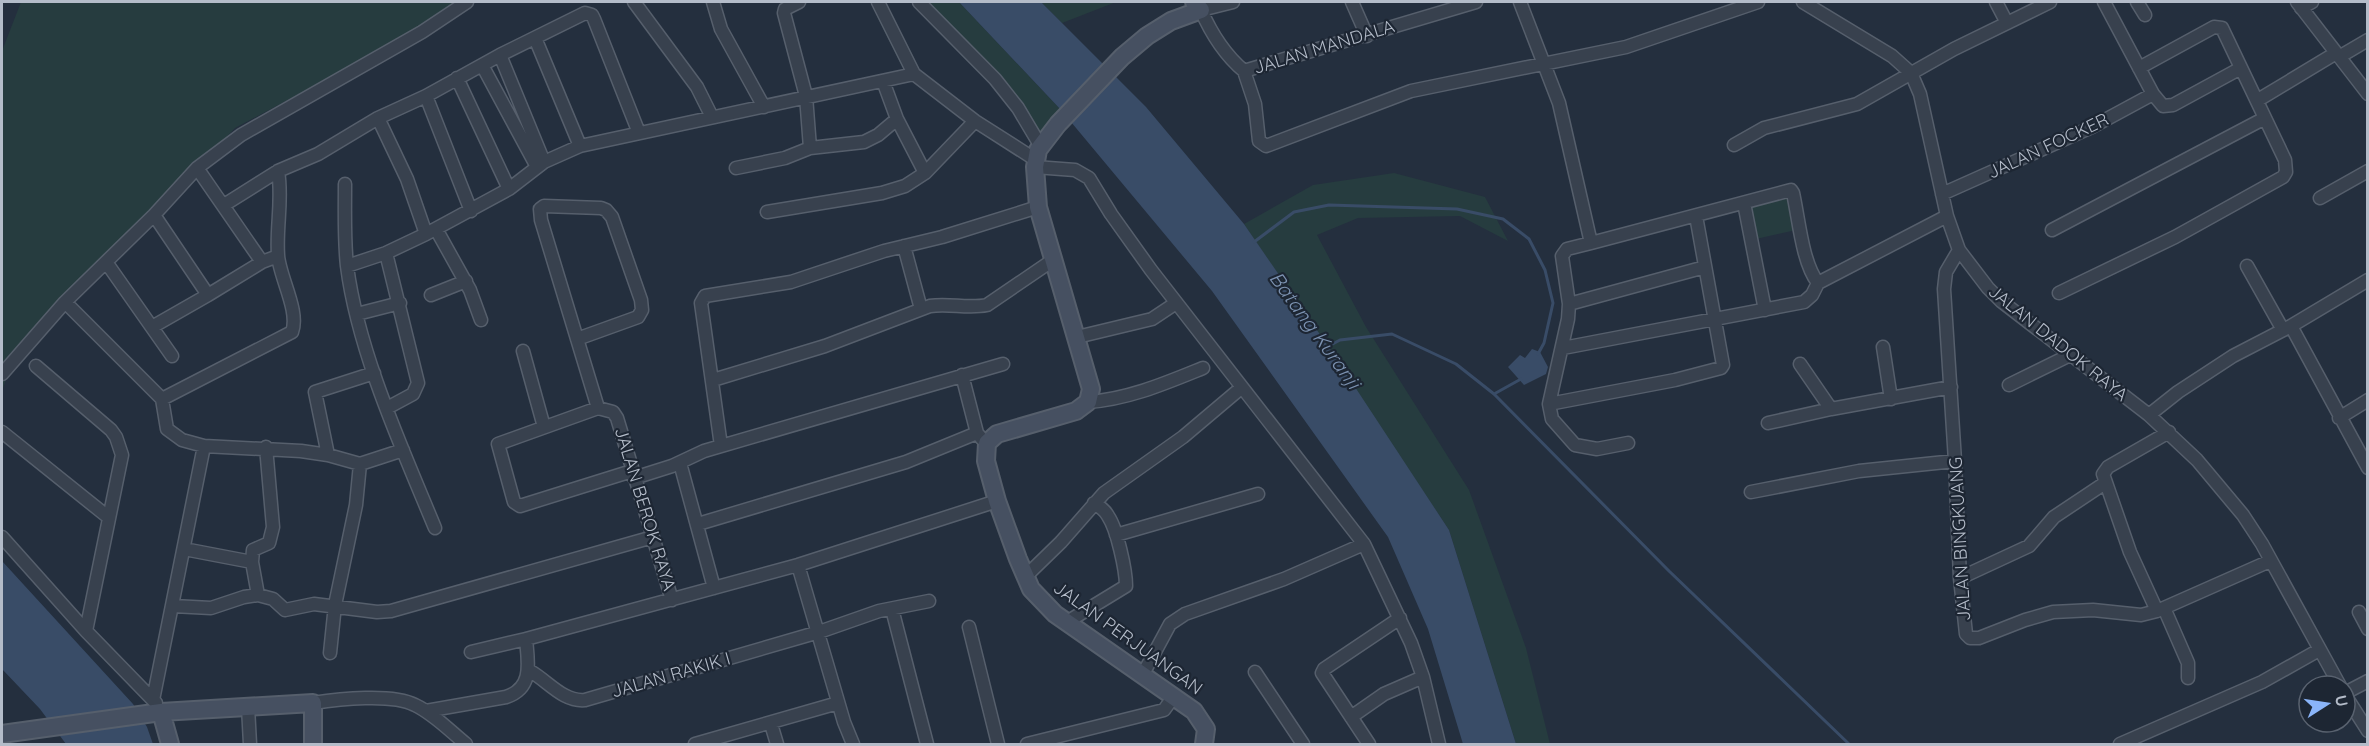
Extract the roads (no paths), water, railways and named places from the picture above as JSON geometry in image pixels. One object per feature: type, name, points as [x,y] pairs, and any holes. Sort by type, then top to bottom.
[{"type":"street","points":[[2,374],[66,302],[154,215],[196,168],[242,135],[422,32],[467,2]]},
{"type":"street","points":[[634,2],[697,87],[712,117]]},
{"type":"street","points":[[713,2],[721,29],[764,107]]},
{"type":"street","points":[[878,2],[914,74],[975,121],[1037,157],[1075,170],[1089,178],[1126,237],[1364,544],[1412,643],[1423,677],[1435,744]]},
{"type":"street","points":[[919,2],[994,79],[1018,108],[1037,157],[1038,207],[1091,389],[1088,402]]},
{"type":"street","points":[[1037,157],[1058,124],[1122,57],[1146,36],[1197,6],[1233,2]]},
{"type":"street","points":[[1352,2],[1367,36]]},
{"type":"street","name":"JALAN MANDALA","points":[[1197,6],[1228,57],[1244,71],[1476,2]]},
{"type":"street","points":[[1520,2],[1546,64],[1559,104],[1591,243]]},
{"type":"street","points":[[1244,71],[1255,105],[1259,141],[1266,146],[1411,91],[1626,47],[1758,2]]},
{"type":"street","name":"JALAN DADOK RAYA","points":[[1803,2],[1892,56],[1911,73],[1922,101],[1947,216],[1959,250],[2001,301],[2070,356],[2149,414],[2220,486],[2258,537],[2333,674]]},
{"type":"street","points":[[1996,2],[2007,23]]},
{"type":"street","points":[[1734,145],[1764,128],[1857,104],[1911,73],[2050,2]]},
{"type":"street","points":[[2104,2],[2160,104],[2169,107],[2241,68]]},
{"type":"street","points":[[2137,2],[2145,15]]},
{"type":"street","points":[[794,3],[784,10],[784,15],[806,96],[810,148]]},
{"type":"street","points":[[2303,4],[2367,94]]},
{"type":"street","points":[[224,205],[278,171],[318,154],[378,118],[426,96],[500,55],[587,13],[592,15],[639,134]]},
{"type":"street","points":[[2059,293],[2175,237],[2285,175],[2287,166],[2224,30],[2217,26],[2139,68]]},
{"type":"street","points":[[535,38],[580,146]]},
{"type":"street","points":[[2258,100],[2367,40]]},
{"type":"street","points":[[500,55],[540,165]]},
{"type":"street","points":[[482,65],[540,165]]},
{"type":"street","points":[[347,266],[386,254],[471,211],[509,189],[540,165],[580,146],[914,74]]},
{"type":"street","points":[[457,78],[509,189]]},
{"type":"street","points":[[883,81],[897,119],[925,173]]},
{"type":"street","name":"JALAN FOCKER","points":[[1942,194],[2092,127],[2153,94]]},
{"type":"street","points":[[426,96],[471,211]]},
{"type":"street","points":[[378,118],[431,231],[466,281],[481,320]]},
{"type":"street","points":[[2052,231],[2265,118]]},
{"type":"street","points":[[736,168],[785,158],[810,148],[864,142],[878,135],[897,119]]},
{"type":"street","points":[[767,212],[895,189],[916,180],[975,121]]},
{"type":"street","points":[[196,168],[262,262]]},
{"type":"street","points":[[162,399],[292,332],[294,324],[292,311],[278,256],[281,201],[278,171]]},
{"type":"street","points":[[2320,198],[2367,171]]},
{"type":"street","points":[[345,184],[347,266],[357,314],[374,373],[435,528]]},
{"type":"street","points":[[1628,443],[1597,449],[1575,445],[1552,419],[1549,404],[1563,348],[1569,304],[1562,261],[1563,253],[1567,249],[1792,191],[1807,261],[1811,274],[1818,283]]},
{"type":"street","points":[[1744,202],[1765,310]]},
{"type":"street","points":[[577,339],[638,317],[642,310],[641,300],[612,217],[606,210],[544,206],[540,209],[541,220],[577,339],[598,408],[498,444],[514,502],[518,506],[680,463],[693,455],[721,446],[1003,364]]},
{"type":"street","points":[[721,446],[701,303],[705,296],[791,282],[1038,207]]},
{"type":"street","points":[[154,215],[208,295]]},
{"type":"street","points":[[1549,404],[1720,370],[1723,365],[1696,216]]},
{"type":"street","points":[[1563,348],[1804,302],[1812,295],[1818,283],[1947,216]]},
{"type":"street","points":[[904,246],[921,309]]},
{"type":"street","name":"JALAN BINGKUANG","points":[[1959,250],[1948,266],[1944,288],[1960,578],[1966,634],[1974,639],[2053,612],[2093,610],[2141,615],[2160,609]]},
{"type":"street","points":[[386,254],[418,383],[413,394],[387,408]]},
{"type":"street","points":[[152,327],[262,262],[278,256]]},
{"type":"street","points":[[713,380],[825,346],[921,309],[938,305],[976,307],[987,305],[1053,260]]},
{"type":"street","points":[[106,262],[172,356]]},
{"type":"street","points":[[2247,266],[2287,328],[2367,468]]},
{"type":"street","points":[[1569,304],[1705,267]]},
{"type":"street","points":[[2149,414],[2233,356],[2287,328],[2367,279]]},
{"type":"street","points":[[431,295],[466,281]]},
{"type":"street","points":[[66,302],[162,399],[167,429],[182,441],[204,446],[266,447],[328,455],[360,464],[403,450]]},
{"type":"street","points":[[357,314],[400,303]]},
{"type":"street","points":[[1077,337],[1152,319],[1176,303]]},
{"type":"street","points":[[1883,347],[1891,399]]},
{"type":"street","points":[[523,351],[544,427]]},
{"type":"street","points":[[2009,386],[2070,356]]},
{"type":"street","points":[[1800,364],[1831,409]]},
{"type":"street","points":[[36,366],[111,430],[116,437],[122,461],[108,517],[86,630]]},
{"type":"street","points":[[698,524],[1076,411],[1088,402],[1130,395],[1203,368]]},
{"type":"street","points":[[328,455],[315,392],[374,373]]},
{"type":"street","points":[[962,375],[982,438]]},
{"type":"street","points":[[1768,423],[1951,387]]},
{"type":"street","points":[[1025,577],[1061,542],[1094,503],[1113,485],[1183,436],[1241,388]]},
{"type":"street","points":[[2339,418],[2367,400]]},
{"type":"street","name":"JALAN BEROK RAYA","points":[[598,408],[613,412],[617,418],[672,600]]},
{"type":"street","points":[[2,432],[108,517]]},
{"type":"street","points":[[2169,432],[2106,468],[2103,474],[2133,561],[2188,663],[2188,678]]},
{"type":"street","name":"JALAN PERJUANGAN","points":[[982,438],[997,501],[1025,577],[1042,600],[1067,622],[1198,715],[1205,725],[1209,740]]},
{"type":"street","points":[[154,708],[204,446]]},
{"type":"street","points":[[258,595],[252,562],[253,550],[269,543],[273,527],[266,447]]},
{"type":"street","points":[[1751,492],[1859,471],[1955,461]]},
{"type":"street","points":[[680,463],[714,588]]},
{"type":"street","points":[[330,653],[335,605],[356,505],[360,464]]},
{"type":"street","points":[[1960,578],[2029,546],[2054,517],[2105,483]]},
{"type":"street","points":[[1116,535],[1258,494]]},
{"type":"street","points":[[471,652],[672,600],[798,564],[997,501]]},
{"type":"street","points":[[1067,622],[1126,586],[1116,535],[1107,514],[1094,503]]},
{"type":"street","points":[[2,537],[154,708],[170,744]]},
{"type":"street","points":[[174,606],[211,609],[244,597],[258,595],[273,600],[285,610],[314,604],[377,612],[400,609],[653,537]]},
{"type":"street","points":[[1143,674],[1170,624],[1185,614],[1284,579],[1364,544]]},
{"type":"street","points":[[184,549],[252,562]]},
{"type":"street","points":[[2160,609],[2270,561]]},
{"type":"street","points":[[798,564],[838,703],[853,744]]},
{"type":"street","name":"JALAN RAKIK I","points":[[530,671],[567,698],[585,700],[892,609],[929,601]]},
{"type":"street","points":[[892,609],[927,744]]},
{"type":"street","points":[[2359,612],[2367,629]]},
{"type":"street","points":[[1369,744],[1324,678],[1323,671],[1400,618]]},
{"type":"street","points":[[969,627],[998,744]]},
{"type":"street","points":[[426,711],[513,695],[526,682],[530,671],[526,639]]},
{"type":"street","points":[[2120,744],[2262,682],[2319,650]]},
{"type":"street","points":[[1255,672],[1303,744]]},
{"type":"street","points":[[1351,717],[1384,694],[1423,677]]},
{"type":"street","points":[[1027,744],[1159,711],[1169,705],[1174,696]]},
{"type":"street","points":[[2,734],[154,708],[248,707],[371,698],[402,700],[426,711],[466,744]]},
{"type":"street","points":[[313,703],[313,744]]},
{"type":"street","points":[[695,744],[838,703]]},
{"type":"street","points":[[248,707],[250,744]]},
{"type":"street","points":[[2357,714],[2367,730]]},
{"type":"street","points":[[771,724],[777,744]]},
{"type":"water","name":"Batang Kuranji","points":[[959,2],[1041,2],[1146,107],[1244,224],[1332,352],[1449,530],[1516,744],[1463,744],[1428,629],[1388,537],[1212,291],[1061,110]]},
{"type":"water","points":[[1532,349],[1540,352],[1548,367],[1546,374],[1524,385],[1508,367],[1520,355],[1525,358]]},
{"type":"water","points":[[2,561],[133,704],[147,727],[153,744],[66,744],[40,709],[2,669]]},
{"type":"waterway","points":[[1254,242],[1294,212],[1329,205],[1457,209],[1503,219],[1529,239],[1545,270],[1553,303],[1544,343],[1538,354]]},
{"type":"waterway","name":"Batang Kuranji","points":[[1327,347],[1340,340],[1392,334],[1456,364],[1494,394],[1669,571],[1849,744]]},
{"type":"waterway","points":[[1494,394],[1521,379]]}]
